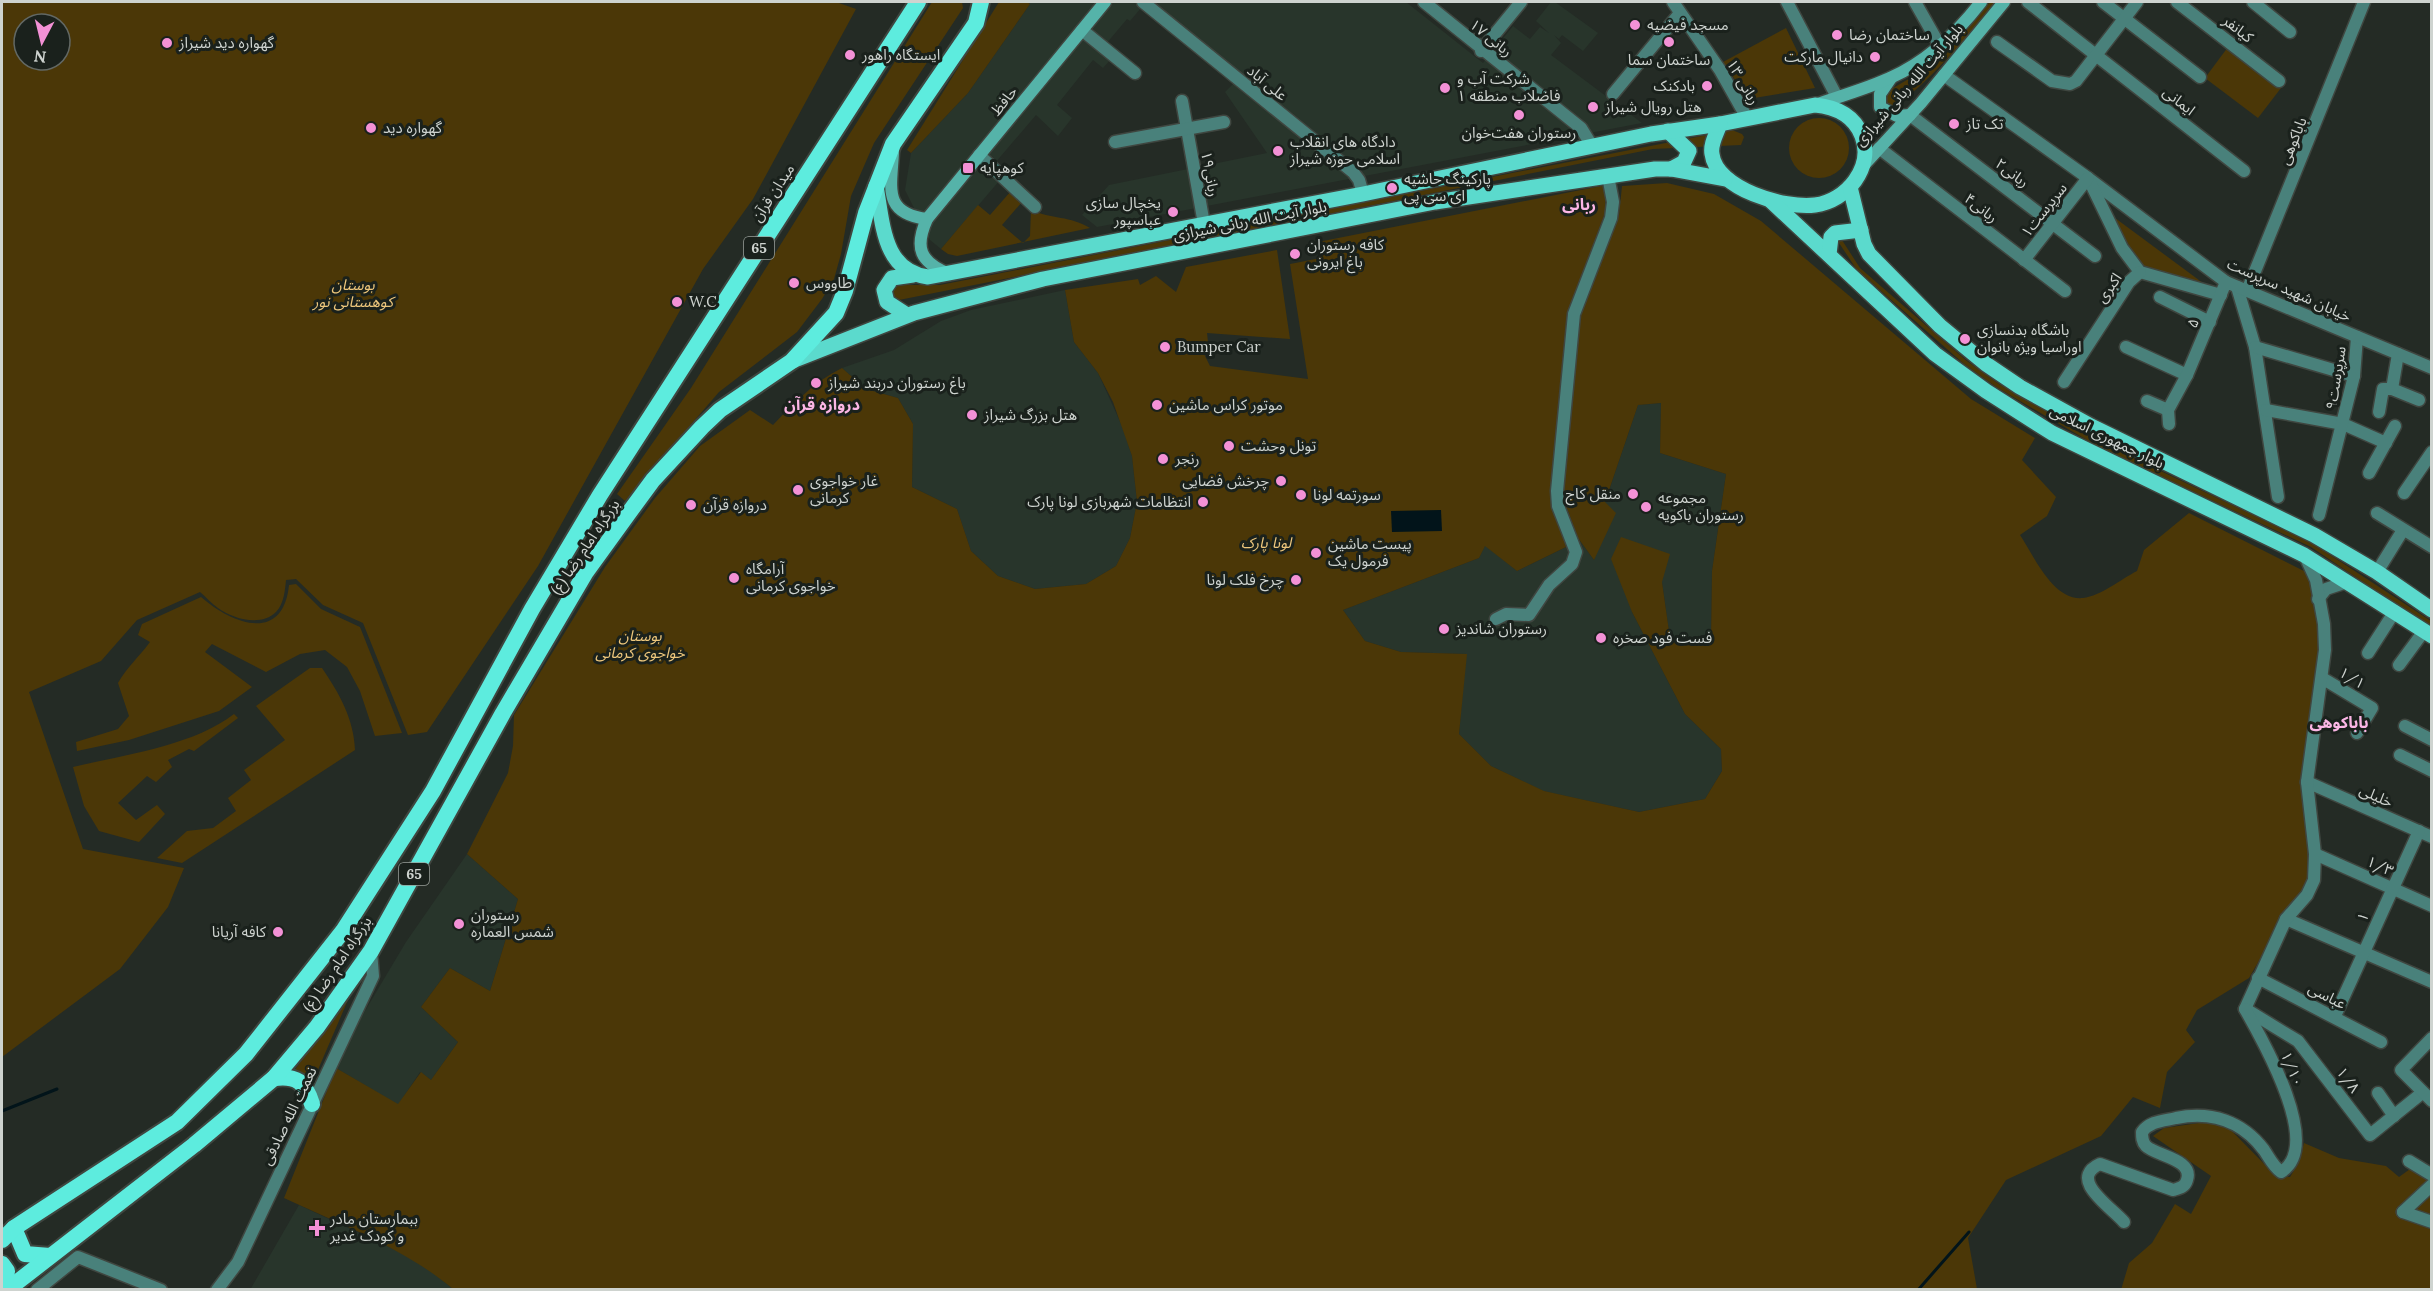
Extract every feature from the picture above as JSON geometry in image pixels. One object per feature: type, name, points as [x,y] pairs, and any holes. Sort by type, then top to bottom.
[{"type":"highway","name":"میدان قرآن","points":[[600,495],[918,2]]},
{"type":"highway","name":"65","points":[[792,361],[828,323],[841,303],[866,213],[893,144],[976,23],[981,2]]},
{"type":"highway","name":"بزرگراه امام رضا (ع)","points":[[5,1290],[194,1144],[274,1078],[317,1027],[371,951],[503,713],[586,573],[653,480],[702,427],[729,404],[792,361]]},
{"type":"highway","name":"بزرگراه امام رضا (ع)","points":[[2,1240],[14,1228],[177,1122],[246,1054],[343,931],[433,791],[532,609],[600,495]]},
{"type":"highway","points":[[274,1078],[292,1077],[301,1081],[312,1104]]},
{"type":"highway","points":[[14,1228],[26,1254],[50,1256]]},
{"type":"highway","points":[[2,1264],[7,1270],[5,1290]]},
{"type":"main road","name":"65","points":[[976,23],[986,2]]},
{"type":"main road","name":"حافظ","points":[[927,219],[1105,2]]},
{"type":"main road","name":"بلوار آیت الله ربانی شیرازی","points":[[1815,105],[1891,78],[1940,46],[1982,2]]},
{"type":"main road","name":"بلوار آیت الله ربانی شیرازی","points":[[1864,165],[1910,115],[2004,2]]},
{"type":"main road","points":[[1891,78],[1880,94],[1880,107],[1897,116],[1910,115]]},
{"type":"main road","points":[[1815,105],[1837,109],[1854,123],[1864,143],[1864,165],[1850,187],[1829,201],[1816,206],[1771,201],[1725,179],[1711,153],[1720,124],[1815,105]]},
{"type":"main road","name":"بلوار آیت الله ربانی شیرازی","points":[[913,275],[928,277],[951,275],[1668,131],[1720,124]]},
{"type":"main road","points":[[1668,131],[1689,151],[1684,162],[1671,169]]},
{"type":"main road","points":[[893,144],[893,201],[905,215],[927,219],[920,234],[922,254],[936,269],[951,275]]},
{"type":"main road","name":"بلوار آیت الله ربانی شیرازی","points":[[792,361],[907,315],[954,300],[1043,279],[1435,202],[1671,169],[1725,179]]},
{"type":"main road","points":[[876,186],[890,250],[898,265],[913,275]]},
{"type":"main road","name":"بلوار جمهوری اسلامی","points":[[1850,187],[1864,244],[1869,254],[1923,309],[1986,364],[2020,387],[2091,426],[2314,535],[2377,572],[2432,610]]},
{"type":"main road","name":"بلوار جمهوری اسلامی","points":[[1771,201],[1935,354],[2052,433],[2304,555],[2428,634]]},
{"type":"main road","points":[[1829,254],[1831,237],[1835,232],[1861,230]]},
{"type":"main road","points":[[907,315],[887,302],[884,290],[892,278],[913,275]]},
{"type":"street","name":"علی آباد","points":[[1143,2],[1353,172],[1359,180],[1363,194]]},
{"type":"street","name":"ربانی ۱۷","points":[[1424,2],[1481,51],[1581,128],[1592,146]]},
{"type":"street","points":[[1481,51],[1521,2]]},
{"type":"street","name":"ربانی ۱۳","points":[[1673,2],[1720,70],[1748,118]]},
{"type":"street","points":[[1787,2],[1838,97]]},
{"type":"street","points":[[1915,2],[1940,46]]},
{"type":"street","name":"ایمانی","points":[[2028,2],[2244,171]]},
{"type":"street","points":[[2103,2],[2200,77]]},
{"type":"street","points":[[1997,42],[2060,85],[2070,84],[2076,81],[2137,2]]},
{"type":"street","name":"کیانفر","points":[[2177,2],[2279,81]]},
{"type":"street","points":[[2253,2],[2290,32]]},
{"type":"street","name":"باباکوهی","points":[[2237,286],[2364,2]]},
{"type":"street","points":[[1613,94],[1680,13]]},
{"type":"street","points":[[1082,30],[1135,73]]},
{"type":"street","name":"خیابان شهید سرپرست","points":[[1944,75],[2237,286],[2432,368]]},
{"type":"street","name":"ربانی۱۹","points":[[1182,101],[1204,224]]},
{"type":"street","name":"ربانی۲","points":[[1910,115],[2095,256]]},
{"type":"street","points":[[1115,142],[1224,122]]},
{"type":"street","name":"ربانی۴","points":[[1879,148],[2065,291]]},
{"type":"street","points":[[979,155],[1035,207]]},
{"type":"street","points":[[1496,619],[1506,614],[1529,615],[1549,585],[1572,564],[1576,552],[1558,506],[1557,491],[1574,314],[1611,218],[1613,202],[1608,176]]},
{"type":"street","name":"خیابان شهید سرپرست","points":[[2088,178],[2122,248],[2140,272]]},
{"type":"street","name":"سرپرست۱","points":[[2024,260],[2088,178]]},
{"type":"street","points":[[2140,272],[2221,295]]},
{"type":"street","name":"اکبری","points":[[2064,382],[2129,282],[2140,272]]},
{"type":"street","points":[[2237,286],[2255,347],[2278,497]]},
{"type":"street","name":"۵","points":[[2168,410],[2187,375],[2221,295],[2237,286]]},
{"type":"street","points":[[2160,297],[2210,322]]},
{"type":"street","name":"سرپرست۹","points":[[2319,515],[2354,376],[2357,337]]},
{"type":"street","points":[[2126,347],[2187,375]]},
{"type":"street","points":[[2255,347],[2354,376]]},
{"type":"street","points":[[2392,389],[2398,354]]},
{"type":"street","points":[[2379,412],[2383,389],[2392,389],[2419,400]]},
{"type":"street","points":[[2147,401],[2168,410],[2169,424]]},
{"type":"street","points":[[2266,410],[2343,424],[2386,443]]},
{"type":"street","points":[[2369,473],[2395,426]]},
{"type":"street","points":[[2404,493],[2432,452]]},
{"type":"street","points":[[2377,513],[2432,548]]},
{"type":"street","points":[[2377,572],[2403,530]]},
{"type":"street","points":[[2245,1008],[2286,919],[2307,895],[2314,880],[2315,854],[2307,782],[2322,678],[2324,624],[2316,580],[2304,555]]},
{"type":"street","points":[[2318,599],[2326,589],[2347,582]]},
{"type":"street","points":[[2368,653],[2395,611]]},
{"type":"street","points":[[2399,664],[2428,634]]},
{"type":"street","name":"۱/۱","points":[[2322,678],[2372,708],[2357,734]]},
{"type":"street","points":[[2404,726],[2432,740]]},
{"type":"street","points":[[2400,755],[2430,768]]},
{"type":"street","name":"خلیلی","points":[[2307,782],[2432,837]]},
{"type":"street","name":"۱","points":[[2335,1016],[2419,831]]},
{"type":"street","name":"۱/۳","points":[[2315,854],[2432,906]]},
{"type":"street","points":[[2286,919],[2432,982]]},
{"type":"street","name":"نعمت الله صادقی","points":[[217,1290],[238,1262],[373,976],[371,951]]},
{"type":"street","name":"عباسی","points":[[2258,978],[2335,1016],[2381,1042]]},
{"type":"street","name":"۱/۸","points":[[2245,1008],[2298,1041],[2370,1135],[2394,1116],[2427,1097]]},
{"type":"street","name":"۱/۱۰","points":[[2124,1222],[2093,1192],[2087,1182],[2087,1174],[2091,1168],[2100,1164],[2173,1190],[2183,1187],[2187,1181],[2188,1174],[2185,1167],[2146,1146],[2142,1132],[2152,1123],[2211,1115],[2223,1118],[2256,1143],[2274,1167],[2281,1172],[2294,1159],[2296,1146],[2290,1107],[2280,1075],[2245,1008]]},
{"type":"street","points":[[2427,1097],[2400,1070],[2432,1038]]},
{"type":"street","points":[[2378,1093],[2394,1116]]},
{"type":"street","points":[[2409,1161],[2432,1175]]},
{"type":"street","points":[[2430,1220],[2403,1212],[2432,1185]]},
{"type":"street","points":[[37,1290],[78,1257],[161,1290]]},
{"type":"shaded area","points":[[1027,2],[1406,2],[1483,63],[1513,26],[1530,39],[1540,27],[1549,33],[1536,21],[1551,2],[1555,2],[1598,33],[1583,51],[1562,35],[1559,39],[1554,35],[1561,43],[1551,55],[1642,123],[1097,227],[1082,215],[1109,185],[1267,153],[1225,92],[1234,83],[1141,8],[1130,21],[1127,19],[1106,44],[1112,58],[1103,68],[1093,60],[1057,105],[1072,118],[1058,136],[1036,115],[995,163],[1000,180],[941,249],[930,240],[905,190],[911,153],[968,93],[1030,4]]},
{"type":"shaded area","points":[[1065,290],[1074,342],[1098,373],[1122,426],[1132,456],[1137,502],[1130,538],[1116,566],[1086,584],[1035,589],[998,576],[971,551],[957,509],[912,487],[913,424],[898,398],[866,389],[842,368],[894,350],[941,321],[971,310]]},
{"type":"shaded area","points":[[1661,403],[1660,453],[1726,474],[1712,571],[1711,638],[1670,639],[1662,582],[1632,612],[1685,714],[1721,749],[1722,771],[1705,799],[1639,812],[1543,791],[1491,766],[1459,734],[1466,654],[1401,652],[1365,641],[1343,610],[1479,558],[1485,545],[1517,571],[1566,547],[1578,538],[1594,560],[1605,502],[1638,405]]},
{"type":"shaded area","points":[[1441,510],[1442,531],[1392,532],[1391,511]]},
{"type":"shaded area","points":[[467,854],[518,899],[490,991],[450,968],[421,1007],[458,1042],[431,1080],[420,1072],[398,1105],[336,1068],[356,1026],[406,942]]},
{"type":"shaded area","name":"ببمارستان مادر و کودک غدیر","points":[[299,1205],[398,1251],[428,1268],[453,1289],[250,1290]]},
{"type":"green space","name":"بوستان کوهستانی نور","points":[[2,2],[836,2],[856,9],[753,199],[703,269],[538,566],[427,732],[408,735],[363,623],[323,605],[296,579],[286,580],[284,597],[279,609],[270,617],[263,619],[247,620],[224,612],[200,592],[137,620],[101,661],[29,692],[83,849],[184,868],[168,907],[120,969],[2,1057]]},
{"type":"green space","points":[[932,2],[962,2],[963,8],[874,143],[851,196],[841,254],[834,279],[822,299],[797,332],[719,392],[625,501],[617,494],[691,388]]},
{"type":"green space","points":[[999,2],[1027,2],[1030,4],[968,93],[911,153],[907,150]]},
{"type":"green space","points":[[1990,2],[1996,2],[1946,60],[1890,111],[1883,100],[1888,91],[1912,77],[1960,38]]},
{"type":"green space","points":[[1786,28],[1815,88],[1748,99],[1723,62]]},
{"type":"green space","points":[[2228,47],[2281,88],[2258,118],[2205,78]]},
{"type":"green space","points":[[1813,118],[1825,118],[1836,123],[1844,131],[1849,148],[1847,160],[1836,173],[1825,178],[1813,178],[1802,173],[1794,165],[1789,154],[1789,142],[1794,131],[1802,123]]},
{"type":"green space","points":[[1732,130],[1744,137],[1741,145],[1653,149],[899,300],[891,297],[891,288],[895,285],[940,285]]},
{"type":"green space","points":[[1667,183],[1714,194],[1761,221],[1971,399],[2035,438],[2022,460],[2056,497],[2047,516],[2020,535],[2046,576],[2062,592],[2072,597],[2090,597],[2137,571],[2144,550],[2189,513],[2310,574],[2325,655],[2306,758],[2316,876],[2288,911],[2249,978],[2197,1010],[2186,1030],[2195,1042],[2167,1072],[2160,1108],[2133,1097],[2101,1136],[2006,1180],[1968,1238],[1977,1289],[453,1289],[434,1274],[393,1249],[284,1198],[336,1068],[398,1104],[421,1072],[431,1080],[458,1042],[421,1007],[450,968],[490,991],[518,899],[467,854],[508,773],[513,746],[514,715],[605,567],[655,498],[700,446],[750,410],[773,425],[814,386],[842,368],[866,389],[898,398],[913,424],[912,487],[957,509],[971,551],[998,576],[1035,589],[1086,584],[1116,566],[1130,538],[1137,502],[1132,456],[1113,402],[1098,373],[1074,342],[1065,290],[1138,279],[1140,285],[1156,276],[1176,292],[1186,267],[1277,250],[1290,339],[1207,333],[1208,342],[1203,352],[1210,366],[1308,379],[1290,264],[1321,258],[1318,242],[1606,185],[1605,213],[1567,315],[1552,494],[1566,547],[1517,571],[1485,546],[1479,558],[1343,610],[1365,641],[1401,652],[1467,654],[1459,734],[1491,766],[1544,791],[1639,812],[1705,799],[1722,771],[1721,749],[1685,714],[1632,612],[1611,559],[1621,537],[1670,554],[1662,582],[1670,638],[1711,638],[1712,571],[1726,474],[1660,453],[1661,403],[1638,405],[1605,502],[1616,513],[1594,560],[1578,538],[1562,495],[1576,330],[1582,300],[1619,215],[1622,186]]},
{"type":"green space","points":[[1011,191],[1022,202],[1002,225],[1022,242],[957,256],[941,249],[978,205],[990,215]]},
{"type":"green space","points":[[1031,210],[1076,221],[1090,228],[1024,242],[1030,236]]},
{"type":"green space","points":[[2111,215],[2207,286],[2143,269]]},
{"type":"green space","points":[[1840,237],[1860,268],[1967,361],[1999,384],[2106,445],[2312,543],[2431,621],[2431,628],[2311,547],[2104,450],[1996,387],[1964,364],[1857,270],[1837,240]]},
{"type":"green space","points":[[296,584],[321,609],[360,627],[402,733],[375,736],[360,691],[347,667],[325,650],[300,654],[266,672],[212,644],[205,652],[252,687],[219,711],[129,740],[77,751],[76,742],[118,729],[129,716],[118,683],[150,642],[138,635],[142,624],[201,597],[213,607],[241,621],[267,622],[277,616],[285,604],[289,585]]},
{"type":"green space","points":[[310,668],[322,668],[340,697],[349,717],[355,750],[182,863],[157,858],[187,831],[213,828],[236,811],[228,798],[251,780],[244,770],[285,740],[256,706]]},
{"type":"green space","points":[[234,714],[238,718],[194,751],[189,749],[168,760],[172,767],[156,782],[147,776],[118,803],[136,820],[157,805],[165,814],[139,842],[99,831],[84,806],[73,767],[178,742],[217,725]]},
{"type":"green space","points":[[351,993],[311,1086],[293,1072]]},
{"type":"green space","points":[[2213,1121],[2228,1127],[2275,1175],[2290,1177],[2299,1162],[2304,1143],[2339,1158],[2386,1166],[2399,1177],[2417,1164],[2431,1180],[2431,1289],[2121,1290],[2129,1263],[2152,1243],[2175,1204],[2191,1214],[2211,1176],[2153,1136],[2164,1128]]},
{"type":"waterway","points":[[2,1111],[57,1089]]},
{"type":"waterway","points":[[1918,1290],[1969,1232]]},
{"type":"place","name":"مسجد فیضیه","points":[[1635,25]]},
{"type":"place","name":"ساختمان رضا","points":[[1837,35]]},
{"type":"place","name":"ساختمان سما","points":[[1669,42]]},
{"type":"place","name":"گهواره دید شیراز","points":[[167,43]]},
{"type":"place","name":"ایستگاه راهور","points":[[850,55]]},
{"type":"place","name":"دانیال مارکت","points":[[1875,57]]},
{"type":"place","name":"بادکنک","points":[[1707,86]]},
{"type":"place","name":"شرکت آب و فاضلاب منطقه ۱","points":[[1445,88]]},
{"type":"place","name":"هتل رویال شیراز","points":[[1593,107]]},
{"type":"place","name":"رستوران هفت‌خوان","points":[[1519,115]]},
{"type":"place","name":"تک تاز","points":[[1954,124]]},
{"type":"place","name":"گهواره دید","points":[[371,128]]},
{"type":"place","name":"دادگاه های انقلاب اسلامی حوزه شیراز","points":[[1278,151]]},
{"type":"place","name":"کوهپایه","points":[[968,168]]},
{"type":"place","name":"پارکینگ حاشیه ای سی پی","points":[[1392,188]]},
{"type":"place","name":"یخچال سازی عباسپور","points":[[1173,212]]},
{"type":"place","name":"کافه رستوران باغ ایرونی","points":[[1295,254]]},
{"type":"place","name":"طاووس","points":[[794,283]]},
{"type":"place","name":"W.C","points":[[677,302]]},
{"type":"place","name":"باشگاه بدنسازی اوراسیا ویژه بانوان","points":[[1965,339]]},
{"type":"place","name":"Bumper Car","points":[[1165,347]]},
{"type":"place","name":"باغ رستوران دربند شیراز","points":[[816,383]]},
{"type":"place","name":"موتور کراس ماشین","points":[[1157,405]]},
{"type":"place","name":"هتل بزرگ شیراز","points":[[972,415]]},
{"type":"place","name":"تونل وحشت","points":[[1229,446]]},
{"type":"place","name":"رنجر","points":[[1163,459]]},
{"type":"place","name":"چرخش فضایی","points":[[1281,481]]},
{"type":"place","name":"غار خواجوی کرمانی","points":[[798,490]]},
{"type":"place","name":"منقل کاج","points":[[1633,494]]},
{"type":"place","name":"سورتمه لونا","points":[[1301,495]]},
{"type":"place","name":"انتظامات شهربازی لونا پارک","points":[[1203,502]]},
{"type":"place","name":"دروازه قرآن","points":[[691,505]]},
{"type":"place","name":"مجموعه رستوران باکویه","points":[[1646,507]]},
{"type":"place","name":"پیست ماشین فرمول یک","points":[[1316,553]]},
{"type":"place","name":"آرامگاه خواجوی کرمانی","points":[[734,578]]},
{"type":"place","name":"چرخ فلک لونا","points":[[1296,580]]},
{"type":"place","name":"رستوران شاندیز","points":[[1444,629]]},
{"type":"place","name":"فست فود صخره","points":[[1601,638]]},
{"type":"place","name":"رستوران شمس العماره","points":[[459,924]]},
{"type":"place","name":"کافه آریانا","points":[[278,932]]},
{"type":"place","name":"ببمارستان مادر و کودک غدیر","points":[[317,1228]]},
{"type":"district","name":"ربانی","points":[[1579,204]]},
{"type":"district","name":"دروازه قرآن","points":[[822,404]]},
{"type":"district","name":"باباکوهی","points":[[2339,722]]},
{"type":"park label","name":"لونا پارک","points":[[1266,543]]},
{"type":"park label","name":"بوستان خواجوی کرمانی","points":[[640,644]]}]
